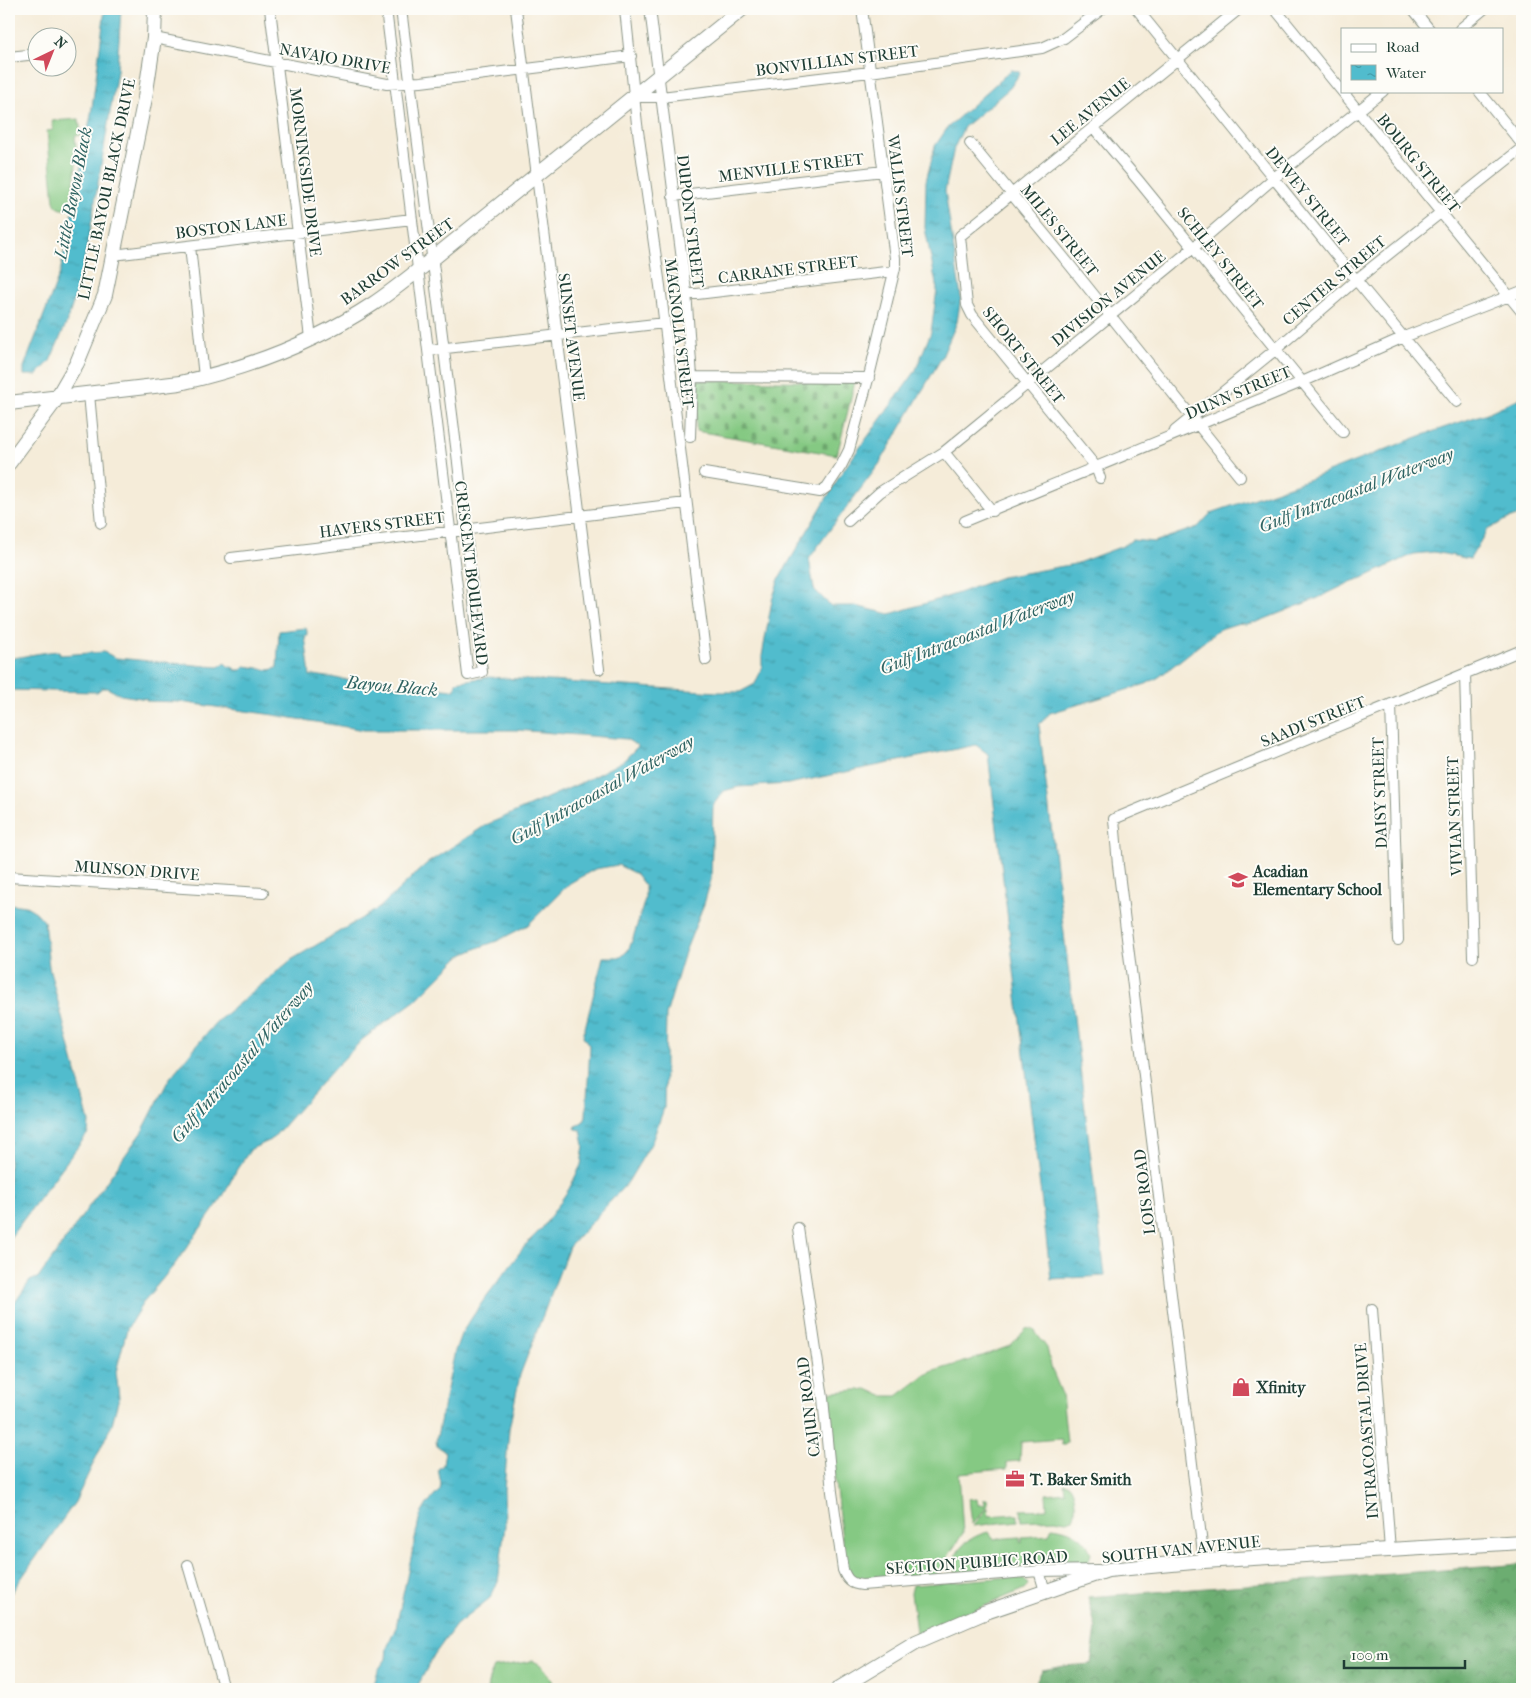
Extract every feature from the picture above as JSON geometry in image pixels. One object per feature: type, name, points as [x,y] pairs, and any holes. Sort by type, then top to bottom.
[{"type":"main road","name":"LITTLE BAYOU BLACK DRIVE","points":[[9,463],[57,398],[77,363],[105,295],[145,98],[154,38],[155,9]]},
{"type":"main road","name":"BARROW STREET","points":[[9,403],[180,382],[204,377],[278,354],[311,338],[368,307],[419,270],[742,9]]},
{"type":"main road","name":"SOUTH VAN AVENUE","points":[[838,1689],[916,1642],[986,1612],[1045,1590],[1108,1570],[1204,1561],[1522,1542]]},
{"type":"street","name":"MORNINGSIDE DRIVE","points":[[270,9],[311,338]]},
{"type":"street","name":"CRESCENT BOULEVARD","points":[[386,9],[468,674],[482,672],[401,9]]},
{"type":"street","name":"SUNSET AVENUE","points":[[516,9],[599,669]]},
{"type":"street","name":"MAGNOLIA STREET","points":[[625,9],[706,660]]},
{"type":"street","name":"DUPONT STREET","points":[[650,9],[686,292],[692,377],[690,437]]},
{"type":"street","name":"WALLIS STREET","points":[[704,473],[820,492],[827,487],[842,466],[849,450],[869,378],[894,271],[895,258],[862,9]]},
{"type":"street","name":"BONVILLIAN STREET","points":[[635,97],[661,97],[870,72],[1042,48],[1064,38],[1102,9]]},
{"type":"street","name":"DEWEY STREET","points":[[1137,9],[1456,402]]},
{"type":"street","name":"LEE AVENUE","points":[[960,236],[1239,9]]},
{"type":"street","name":"BOURG STREET","points":[[1275,9],[1341,91]]},
{"type":"street","points":[[1413,9],[1428,28]]},
{"type":"street","points":[[1461,28],[1484,9]]},
{"type":"street","name":"NAVAJO DRIVE","points":[[154,38],[375,82],[395,84],[631,56]]},
{"type":"street","points":[[9,57],[28,55]]},
{"type":"street","name":"BOURG STREET","points":[[1342,92],[1522,312]]},
{"type":"street","name":"DIVISION AVENUE","points":[[848,521],[880,492],[944,452],[1193,248],[1274,178],[1382,92]]},
{"type":"street","points":[[1480,92],[1522,146]]},
{"type":"street","name":"SCHLEY STREET","points":[[1093,127],[1343,432]]},
{"type":"street","name":"MILES STREET","points":[[970,143],[1240,477]]},
{"type":"street","name":"CENTER STREET","points":[[1196,421],[1356,280],[1522,146]]},
{"type":"street","name":"MENVILLE STREET","points":[[673,196],[883,171]]},
{"type":"street","name":"BOSTON LANE","points":[[113,255],[412,219]]},
{"type":"street","name":"SHORT STREET","points":[[960,236],[967,305],[972,315],[1096,467],[1100,478]]},
{"type":"street","points":[[190,246],[204,377]]},
{"type":"street","name":"CARRANE STREET","points":[[686,292],[697,294],[894,271]]},
{"type":"street","name":"DUNN STREET","points":[[965,521],[1167,438],[1196,421],[1302,382],[1404,337],[1522,291]]},
{"type":"street","points":[[429,350],[664,322]]},
{"type":"street","points":[[692,377],[869,378]]},
{"type":"street","points":[[89,394],[101,522]]},
{"type":"street","points":[[944,452],[992,511]]},
{"type":"street","name":"HAVERS STREET","points":[[231,558],[686,503]]},
{"type":"street","name":"SAADI STREET","points":[[1114,819],[1522,650]]},
{"type":"street","name":"VIVIAN STREET","points":[[1465,674],[1473,957]]},
{"type":"street","name":"DAISY STREET","points":[[1392,704],[1398,940]]},
{"type":"street","name":"LOIS ROAD","points":[[1114,819],[1118,865],[1204,1561]]},
{"type":"street","name":"MUNSON DRIVE","points":[[9,877],[262,893]]},
{"type":"street","name":"CAJUN ROAD","points":[[798,1228],[823,1398],[832,1492],[843,1570],[849,1581]]},
{"type":"street","name":"INTRACOASTAL DRIVE","points":[[1372,1309],[1390,1550]]},
{"type":"street","points":[[188,1565],[224,1689]]},
{"type":"street","name":"SECTION PUBLIC ROAD","points":[[849,1581],[862,1586],[1039,1571],[1108,1570]]},
{"type":"street","points":[[1039,1571],[1045,1590]]},
{"type":"green space","points":[[79,119],[81,135],[75,136],[77,155],[72,203],[68,209],[63,209],[57,207],[54,201],[47,131],[53,130],[52,121]]},
{"type":"green space","points":[[697,380],[855,382],[837,455],[696,431]]},
{"type":"green space","points":[[1027,1328],[1034,1330],[1047,1348],[1052,1370],[1062,1394],[1067,1442],[1065,1445],[1062,1445],[1061,1439],[1021,1442],[1020,1461],[1007,1462],[1007,1469],[959,1473],[963,1533],[936,1575],[856,1580],[846,1572],[824,1393],[867,1389],[882,1396],[897,1396],[925,1375],[934,1371],[1010,1346]]},
{"type":"green space","points":[[1064,1483],[1070,1486],[1074,1494],[1075,1508],[1073,1519],[1066,1521],[1055,1519],[1022,1521],[1021,1510],[1047,1509],[1046,1494],[1065,1492]]},
{"type":"green space","points":[[977,1498],[978,1505],[985,1505],[984,1499],[987,1499],[988,1506],[972,1524],[969,1499]]},
{"type":"green space","points":[[988,1508],[989,1516],[1014,1514],[1018,1515],[1018,1521],[973,1526]]},
{"type":"green space","points":[[1052,1527],[1071,1532],[1081,1538],[1091,1554],[1088,1562],[956,1572],[954,1565],[958,1551],[975,1537],[989,1532],[993,1539],[1020,1537],[1020,1542],[1022,1543],[1022,1537],[1049,1535]]},
{"type":"green space","points":[[1522,1564],[1522,1689],[1033,1689],[1042,1670],[1091,1664],[1096,1629],[1088,1597]]},
{"type":"green space","points":[[1011,1577],[1023,1579],[1028,1585],[1024,1589],[915,1636],[911,1593],[913,1585]]},
{"type":"green space","points":[[533,1661],[547,1672],[555,1689],[487,1689],[494,1667]]},
{"type":"water","points":[[105,9],[121,9],[117,71],[80,280],[67,322],[50,361],[37,375],[24,375],[24,367],[60,273],[91,115]]},
{"type":"water","points":[[1011,70],[1020,73],[1010,88],[964,127],[954,148],[945,191],[961,297],[957,322],[942,357],[880,463],[809,559],[814,589],[831,606],[855,606],[890,614],[953,595],[1002,577],[1075,564],[1123,546],[1132,540],[1154,542],[1198,527],[1211,513],[1310,479],[1420,436],[1487,413],[1522,397],[1522,514],[1487,530],[1470,559],[1434,552],[1414,554],[1318,598],[1257,622],[1239,623],[1220,629],[1159,677],[1146,684],[1050,713],[1039,725],[1105,1276],[1051,1279],[988,754],[976,745],[788,784],[738,787],[724,791],[713,805],[711,880],[704,904],[685,952],[666,1015],[664,1108],[652,1142],[628,1182],[569,1247],[520,1375],[509,1429],[504,1490],[505,1525],[498,1582],[490,1598],[456,1625],[434,1655],[416,1689],[373,1689],[378,1670],[386,1659],[387,1648],[396,1627],[420,1516],[427,1504],[440,1490],[441,1484],[438,1469],[443,1465],[445,1451],[437,1446],[436,1441],[455,1351],[461,1334],[483,1301],[527,1243],[543,1227],[569,1189],[581,1165],[584,1145],[581,1130],[575,1129],[576,1126],[584,1121],[586,1116],[590,1047],[583,1036],[603,957],[621,957],[629,949],[645,899],[645,886],[636,874],[618,865],[595,869],[570,883],[528,925],[497,941],[460,956],[416,1000],[363,1039],[271,1140],[251,1149],[237,1169],[222,1198],[175,1264],[144,1301],[127,1329],[116,1372],[119,1397],[112,1424],[75,1502],[9,1596],[9,1311],[30,1281],[39,1277],[143,1130],[169,1079],[215,1023],[291,960],[379,908],[426,864],[486,825],[583,782],[623,761],[638,746],[626,739],[517,730],[364,730],[180,702],[147,701],[147,699],[121,695],[107,688],[102,688],[97,692],[9,690],[9,659],[59,651],[60,655],[104,652],[116,658],[218,667],[225,663],[235,670],[241,670],[245,666],[270,670],[277,668],[279,631],[306,628],[308,636],[305,636],[310,676],[455,690],[456,682],[488,677],[718,692],[740,692],[755,684],[762,668],[762,656],[772,600],[779,579],[842,472],[915,372],[931,332],[937,289],[925,228],[926,181],[935,146],[948,127]]},
{"type":"water","points":[[9,904],[26,906],[36,912],[44,921],[49,967],[89,1122],[88,1133],[9,1239]]},
{"type":"place","name":"Acadian Elementary School","points":[[1238,880]]},
{"type":"place","name":"Xfinity","points":[[1241,1387]]},
{"type":"place","name":"T. Baker Smith","points":[[1015,1479]]},
{"type":"water label","name":"Little Bayou Black","points":[[73,193]]},
{"type":"water label","name":"Gulf Intracoastal Waterway","points":[[1356,490]]},
{"type":"water label","name":"Gulf Intracoastal Waterway","points":[[977,632]]},
{"type":"water label","name":"Bayou Black","points":[[392,686]]},
{"type":"water label","name":"Gulf Intracoastal Waterway","points":[[602,790]]},
{"type":"water label","name":"Gulf Intracoastal Waterway","points":[[242,1062]]}]
